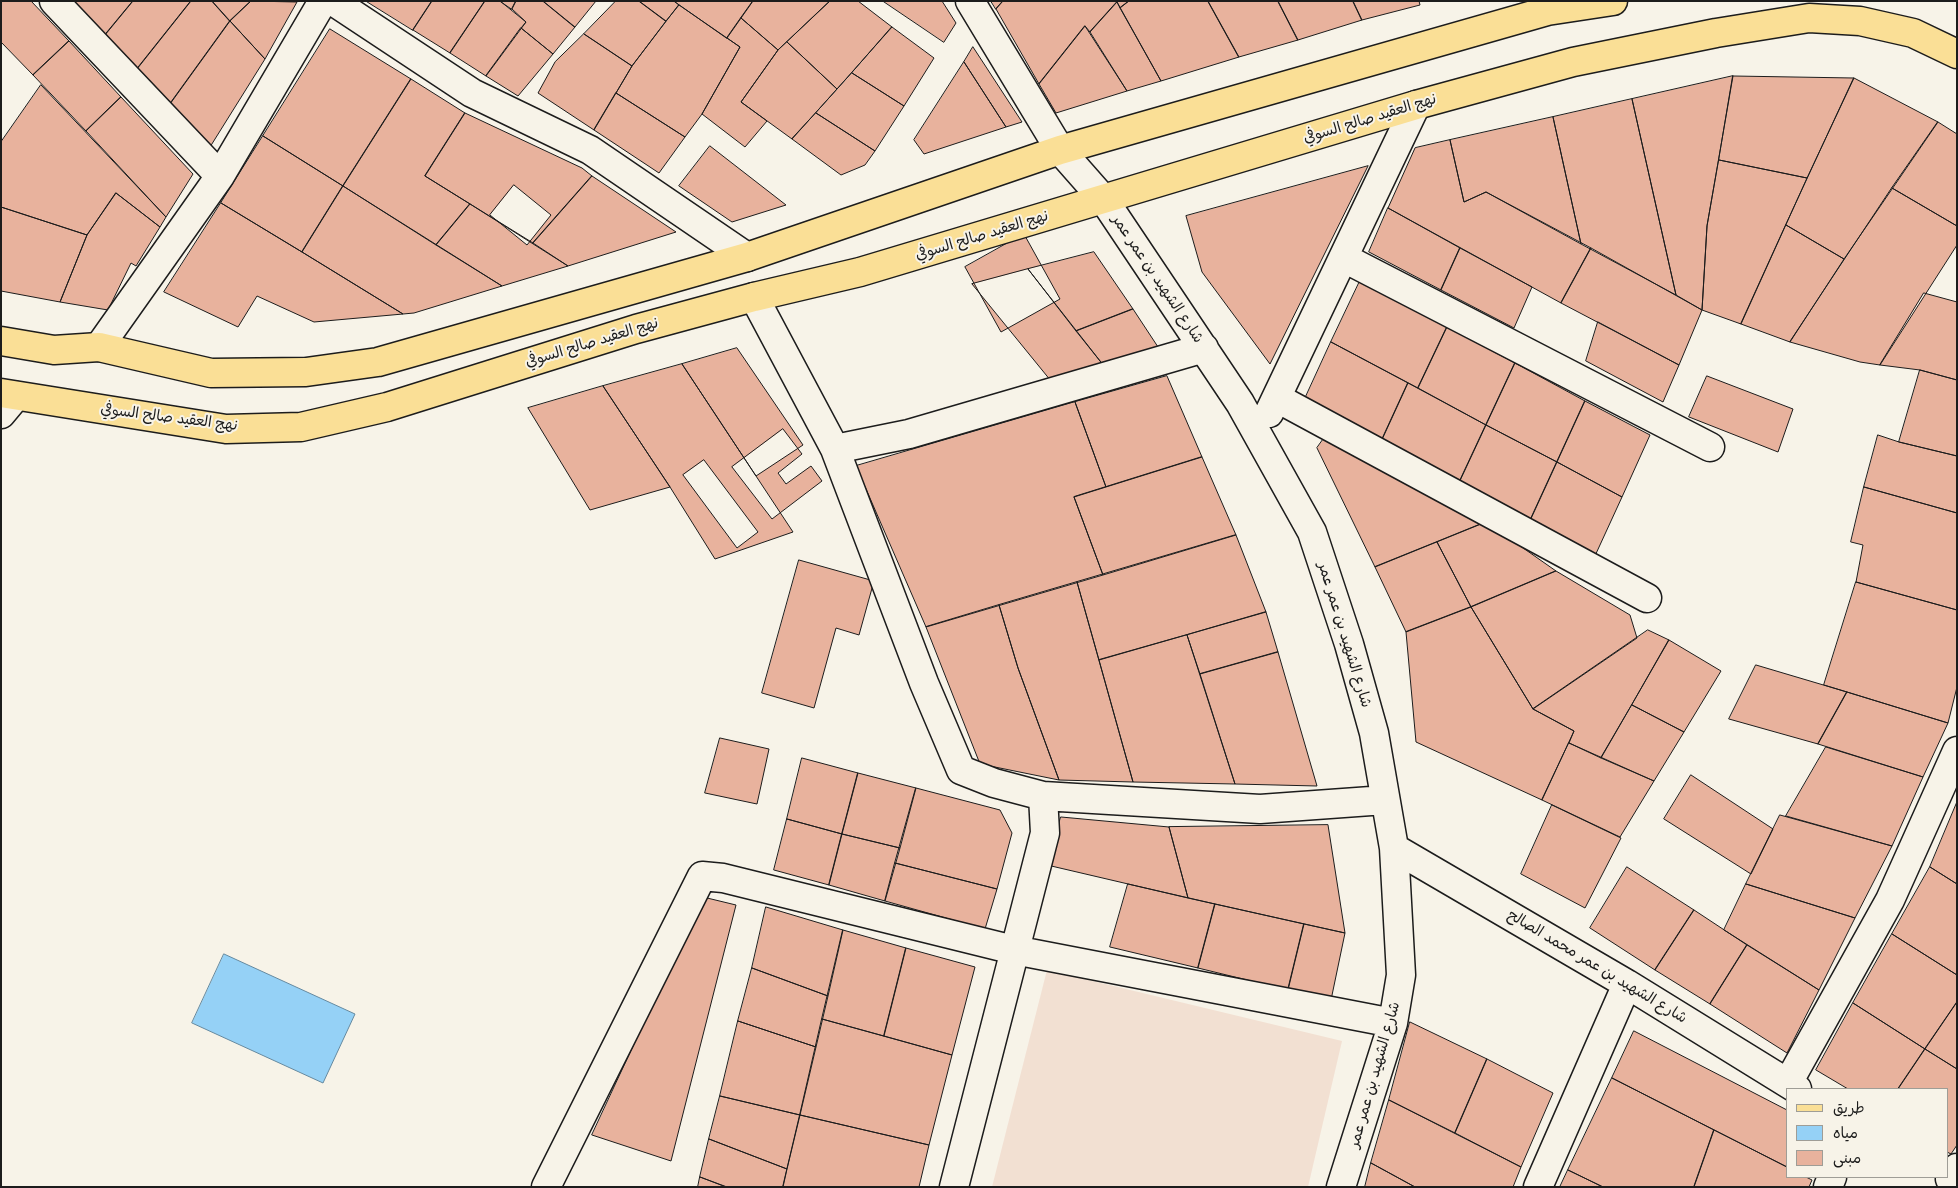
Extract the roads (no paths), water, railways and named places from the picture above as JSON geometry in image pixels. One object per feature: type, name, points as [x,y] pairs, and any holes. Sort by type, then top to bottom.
[{"type":"main road","points":[[1,341],[54,350],[99,347],[211,373],[306,372],[378,362],[747,257],[1060,150],[1548,6],[1613,1]]},
{"type":"main road","name":"نهج العقيد صالح السوفي","points":[[6,401],[226,428],[301,427],[387,407],[636,329],[754,297],[860,272],[1416,105],[1573,62],[1716,33],[1809,18],[1860,21],[1913,33],[1957,54]]},
{"type":"street","points":[[54,1],[220,176]]},
{"type":"street","points":[[99,347],[220,176],[323,1]]},
{"type":"street","points":[[333,1],[472,93],[590,150],[747,257]]},
{"type":"street","name":"شارع الشهيد بن عمر عمر","points":[[970,1],[1060,150],[1104,200],[1240,402],[1312,532],[1349,644],[1374,733],[1394,848],[1401,975],[1393,1023],[1341,1187]]},
{"type":"street","points":[[1258,437],[1416,105]]},
{"type":"street","points":[[1344,258],[1710,447]]},
{"type":"street","points":[[754,297],[835,449],[924,684],[961,770],[977,777],[1043,796],[1260,809],[1385,800]]},
{"type":"street","points":[[835,449],[909,434],[1204,348]]},
{"type":"street","points":[[1277,398],[1647,598]]},
{"type":"street","points":[[1793,1086],[1890,900],[1957,751]]},
{"type":"street","points":[[954,1187],[1045,833],[1043,796]]},
{"type":"street","name":"شارع الشهيد بن عمر محمد الصالح","points":[[1394,848],[1627,984],[1793,1086]]},
{"type":"street","points":[[546,1187],[702,876],[722,878],[1014,950],[1393,1023]]},
{"type":"street","points":[[1538,1187],[1627,984]]},
{"type":"water","points":[[224,954],[355,1014],[323,1083],[192,1023]]}]
